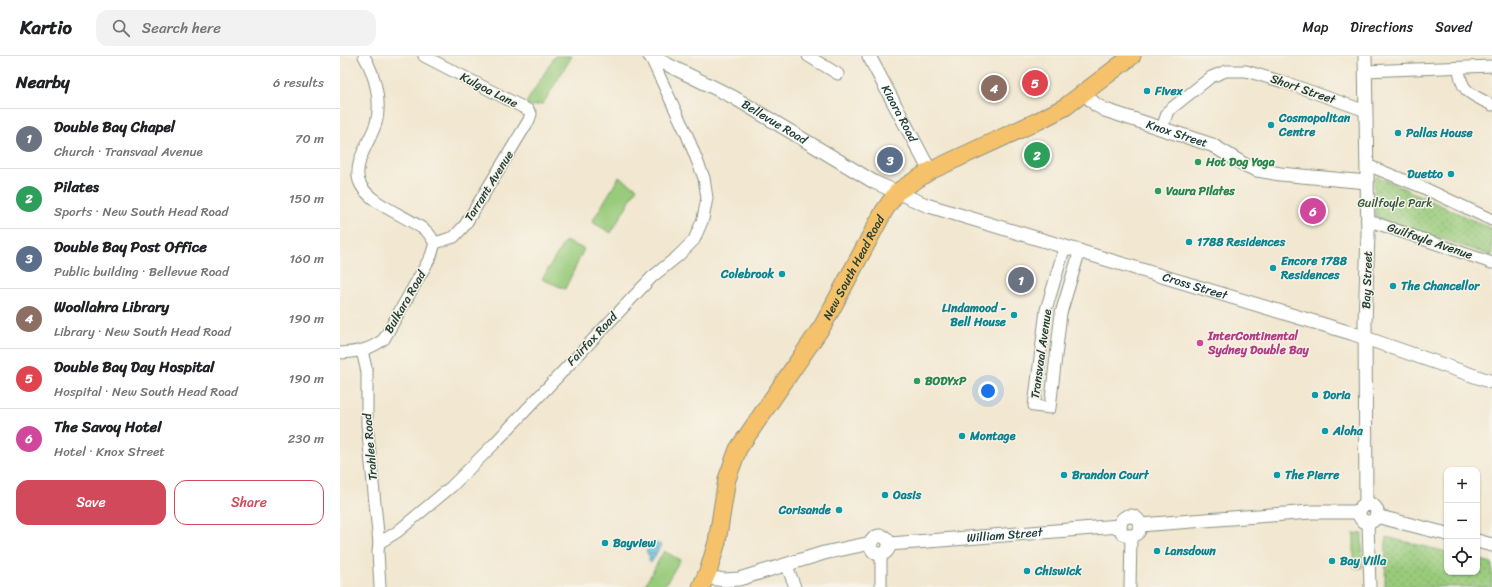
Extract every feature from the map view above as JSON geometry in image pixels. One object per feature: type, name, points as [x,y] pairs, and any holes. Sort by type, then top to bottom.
[{"type":"main road","name":"New South Head Road","points":[[703,582],[722,523],[727,479],[738,449],[823,325],[884,211],[897,192],[930,171],[1065,107],[1132,56]]},
{"type":"street","points":[[364,56],[375,81],[378,100],[376,122],[358,166],[358,179],[363,188],[371,196],[427,232],[435,244]]},
{"type":"street","name":"Kulgoa Lane","points":[[424,56],[528,110],[531,114]]},
{"type":"street","name":"Bellevue Road","points":[[650,56],[733,97],[874,182],[897,192]]},
{"type":"street","name":"Fairfax Road","points":[[379,543],[397,532],[451,487],[494,444],[652,277],[678,256],[694,240],[703,219],[707,198],[704,178],[687,135],[650,56]]},
{"type":"street","points":[[808,56],[838,74]]},
{"type":"street","name":"Kiaora Road","points":[[869,56],[930,171]]},
{"type":"street","name":"Bay Street","points":[[1362,508],[1367,220],[1365,56]]},
{"type":"street","points":[[1365,71],[1492,66]]},
{"type":"street","points":[[1459,68],[1462,85],[1466,91],[1492,105]]},
{"type":"street","name":"Short Street","points":[[1162,128],[1168,111],[1189,94],[1219,73],[1239,70],[1290,84],[1366,111]]},
{"type":"street","name":"Knox Street","points":[[1084,93],[1096,105],[1105,110],[1212,145],[1257,170],[1280,174],[1367,182]]},
{"type":"street","name":"Tarrant Avenue","points":[[435,244],[454,238],[465,225],[529,120],[531,114]]},
{"type":"street","points":[[1367,165],[1424,188],[1492,220]]},
{"type":"street","name":"Cross Street","points":[[897,192],[926,205],[1080,250],[1366,338],[1492,382]]},
{"type":"street","name":"Guilfoyle Avenue","points":[[1367,220],[1492,262]]},
{"type":"street","name":"Bulkara Road","points":[[340,353],[362,351],[374,347],[388,333],[431,256],[435,244]]},
{"type":"street","name":"Transvaal Avenue","points":[[1065,246],[1046,313],[1034,406],[1050,408],[1060,315],[1080,250]]},
{"type":"street","points":[[1046,313],[1060,315]]},
{"type":"street","name":"Trahlee Road","points":[[362,351],[367,372],[366,424],[379,543]]},
{"type":"street","points":[[1038,378],[1053,380]]},
{"type":"street","points":[[1140,525],[1373,506],[1376,511],[1372,519],[1370,587]]},
{"type":"street","points":[[1129,516],[1136,519],[1140,525],[1137,533],[1131,536],[1122,533],[1120,526],[1122,520],[1129,516]]},
{"type":"street","points":[[1372,519],[1444,533]]},
{"type":"street","name":"William Street","points":[[885,549],[1120,526]]},
{"type":"street","points":[[703,582],[729,581],[749,577],[824,553],[871,543],[875,537],[881,535],[887,538],[881,587]]},
{"type":"street","points":[[1130,587],[1131,536]]},
{"type":"street","points":[[1480,542],[1492,545]]},
{"type":"street","points":[[379,543],[378,552],[380,587]]},
{"type":"street","points":[[744,587],[783,567]]},
{"type":"street","points":[[783,567],[795,587]]},
{"type":"green space","points":[[555,56],[572,56],[543,104],[532,106],[526,103]]},
{"type":"green space","name":"Guilfoyle Park","points":[[1377,176],[1492,229],[1492,256],[1376,217],[1374,179]]},
{"type":"green space","points":[[619,177],[637,188],[611,233],[592,222]]},
{"type":"green space","points":[[565,241],[584,249],[565,289],[542,279]]},
{"type":"green space","points":[[1354,533],[1362,534],[1362,568],[1354,568]]},
{"type":"green space","points":[[1386,537],[1444,551],[1444,575],[1480,575],[1480,560],[1492,563],[1492,587],[1385,587]]},
{"type":"green space","points":[[664,551],[680,560],[664,587],[649,587],[645,585]]},
{"type":"water","points":[[650,543],[661,545],[651,563],[648,561],[650,558],[646,551],[651,546]]},
{"type":"place","name":"Double Bay Day Hospital","points":[[1035,83]]},
{"type":"place","name":"Woollahra Library","points":[[994,88]]},
{"type":"place","name":"Fivex","points":[[1147,91]]},
{"type":"place","name":"Cosmopolitan Centre","points":[[1271,125]]},
{"type":"place","name":"Pallas House","points":[[1398,133]]},
{"type":"place","name":"Pilates","points":[[1037,155]]},
{"type":"place","name":"Double Bay Post Office","points":[[890,160]]},
{"type":"place","name":"Hot Dog Yoga","points":[[1198,162]]},
{"type":"place","name":"Duetto","points":[[1451,174]]},
{"type":"place","name":"Vaura Pilates","points":[[1158,191]]},
{"type":"place","name":"The Savoy Hotel","points":[[1313,211]]},
{"type":"place","name":"1788 Residences","points":[[1189,242]]},
{"type":"place","name":"Encore 1788 Residences","points":[[1273,268]]},
{"type":"place","name":"Colebrook","points":[[782,274]]},
{"type":"place","name":"Double Bay Chapel","points":[[1021,280]]},
{"type":"place","name":"The Chancellor","points":[[1393,286]]},
{"type":"place","name":"Lindamood - Bell House","points":[[1014,315]]},
{"type":"place","name":"InterContinental Sydney Double Bay","points":[[1200,343]]},
{"type":"place","name":"BODYxP","points":[[917,381]]},
{"type":"place","name":"Doria","points":[[1315,395]]},
{"type":"place","name":"Aloha","points":[[1325,431]]},
{"type":"place","name":"Montage","points":[[962,436]]},
{"type":"place","name":"Brandon Court","points":[[1064,475]]},
{"type":"place","name":"The Pierre","points":[[1277,475]]},
{"type":"place","name":"Oasis","points":[[885,495]]},
{"type":"place","name":"Corisande","points":[[839,510]]},
{"type":"place","name":"Bayview","points":[[605,543]]},
{"type":"place","name":"Lansdown","points":[[1157,551]]},
{"type":"place","name":"Bay Villa","points":[[1332,561]]},
{"type":"place","name":"Chiswick","points":[[1027,571]]}]
